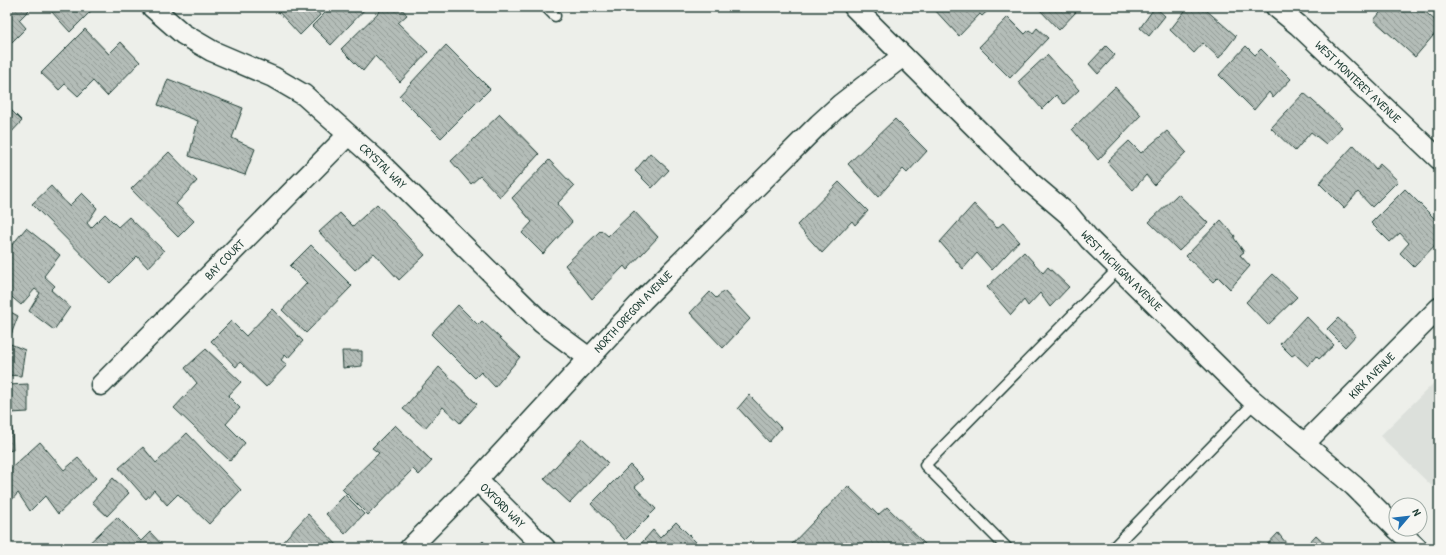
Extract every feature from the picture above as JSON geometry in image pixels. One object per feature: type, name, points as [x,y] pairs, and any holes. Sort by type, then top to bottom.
[{"type":"street","name":"CRYSTAL WAY","points":[[152,7],[183,34],[212,51],[273,77],[304,95],[381,165],[542,323],[589,358]]},
{"type":"street","name":"WEST MICHIGAN AVENUE","points":[[854,7],[1029,181],[1069,215],[1090,240],[1255,402],[1354,486],[1388,519]]},
{"type":"street","name":"WEST MONTEREY AVENUE","points":[[1276,7],[1304,31],[1439,159]]},
{"type":"street","name":"NORTH OREGON AVENUE","points":[[410,548],[477,480],[643,300],[819,124],[841,104],[903,56]]},
{"type":"street","name":"BAY COURT","points":[[101,385],[348,135]]},
{"type":"street","name":"KIRK AVENUE","points":[[1305,444],[1438,311]]},
{"type":"street","name":"OXFORD WAY","points":[[477,480],[546,548]]},
{"type":"street","name":"WEST MICHIGAN AVENUE","points":[[1406,537],[1417,548]]},
{"type":"lane","points":[[546,7],[555,16]]},
{"type":"lane","points":[[1007,548],[925,465],[1119,268]]},
{"type":"lane","points":[[1113,548],[1255,402]]},
{"type":"shaded area","points":[[1439,378],[1439,493],[1380,436]]},
{"type":"building","points":[[7,7],[32,7],[19,20],[26,28],[7,47]]},
{"type":"building","points":[[32,7],[89,7],[92,10],[70,32],[51,11]]},
{"type":"building","points":[[280,7],[319,7],[316,9],[320,15],[300,35],[277,10]]},
{"type":"building","points":[[331,7],[367,7],[331,45],[312,26]]},
{"type":"building","points":[[384,7],[400,7],[407,15],[398,23],[428,52],[400,82],[375,56],[363,71],[341,49]]},
{"type":"building","points":[[932,7],[992,7],[982,16],[980,14],[959,36]]},
{"type":"building","points":[[1037,7],[1072,7],[1076,12],[1059,30]]},
{"type":"building","points":[[1155,7],[1165,16],[1149,36],[1140,28]]},
{"type":"building","points":[[1188,7],[1199,7],[1203,11],[1205,9],[1236,36],[1219,58],[1203,43],[1194,53],[1170,30]]},
{"type":"building","points":[[1385,7],[1420,7],[1439,24],[1439,29],[1415,57],[1374,20]]},
{"type":"building","points":[[1008,17],[1025,34],[1029,30],[1033,33],[1037,28],[1048,38],[1010,78],[979,47]]},
{"type":"building","points":[[85,29],[109,54],[121,42],[140,62],[107,96],[93,81],[78,96],[65,84],[59,90],[41,73]]},
{"type":"building","points":[[446,45],[490,89],[441,138],[399,96]]},
{"type":"building","points":[[1106,46],[1115,55],[1098,74],[1089,64]]},
{"type":"building","points":[[1246,46],[1255,55],[1261,49],[1291,79],[1273,98],[1269,92],[1254,110],[1219,75]]},
{"type":"building","points":[[1047,55],[1079,90],[1064,104],[1056,95],[1042,109],[1018,82]]},
{"type":"building","points":[[168,79],[243,108],[232,138],[255,149],[245,175],[189,156],[198,121],[158,105]]},
{"type":"building","points":[[1115,87],[1141,115],[1098,160],[1072,129]]},
{"type":"building","points":[[1304,93],[1342,127],[1326,144],[1311,132],[1295,151],[1271,128]]},
{"type":"building","points":[[7,106],[22,121],[7,137]]},
{"type":"building","points":[[500,114],[539,154],[500,197],[480,176],[471,184],[451,161]]},
{"type":"building","points":[[895,119],[927,151],[907,173],[903,169],[878,197],[848,164]]},
{"type":"building","points":[[1167,131],[1186,152],[1154,185],[1146,175],[1133,190],[1107,162],[1129,141],[1141,153]]},
{"type":"building","points":[[1354,145],[1376,169],[1380,164],[1398,181],[1372,207],[1358,192],[1344,208],[1319,183]]},
{"type":"building","points":[[169,152],[197,181],[176,204],[194,221],[178,237],[131,189]]},
{"type":"building","points":[[650,153],[669,170],[652,188],[635,171]]},
{"type":"building","points":[[549,160],[574,186],[557,204],[572,222],[543,254],[522,233],[532,222],[512,198]]},
{"type":"building","points":[[839,182],[868,211],[855,225],[852,221],[822,253],[797,225]]},
{"type":"building","points":[[51,186],[69,206],[82,193],[97,208],[87,223],[91,228],[105,214],[118,227],[129,217],[164,251],[148,268],[137,256],[110,283],[32,204]]},
{"type":"building","points":[[1405,189],[1439,223],[1439,241],[1414,267],[1400,253],[1409,243],[1400,233],[1390,242],[1371,223]]},
{"type":"building","points":[[1178,194],[1208,223],[1179,251],[1149,222]]},
{"type":"building","points":[[377,204],[425,255],[399,280],[374,253],[355,270],[319,232],[340,213],[353,226]]},
{"type":"building","points":[[974,204],[997,228],[1003,223],[1019,241],[992,270],[977,253],[963,269],[940,242]]},
{"type":"building","points":[[634,211],[658,237],[627,270],[624,266],[592,299],[565,265],[601,230],[608,236]]},
{"type":"building","points":[[1221,220],[1235,236],[1234,238],[1244,252],[1240,255],[1250,266],[1230,289],[1218,277],[1213,282],[1186,256]]},
{"type":"building","points":[[26,228],[60,255],[44,276],[55,286],[51,290],[70,307],[54,330],[29,311],[40,293],[35,289],[21,305],[7,293],[7,251]]},
{"type":"building","points":[[311,245],[352,286],[306,333],[282,310],[307,283],[290,266]]},
{"type":"building","points":[[1024,252],[1043,273],[1048,267],[1069,287],[1050,307],[1040,293],[1028,306],[1024,300],[1011,315],[987,287]]},
{"type":"building","points":[[1273,274],[1297,297],[1268,325],[1246,302]]},
{"type":"building","points":[[724,291],[750,319],[723,348],[690,313],[710,292],[716,298]]},
{"type":"building","points":[[458,305],[478,325],[482,321],[520,357],[495,387],[481,372],[475,378],[431,334]]},
{"type":"building","points":[[272,309],[303,341],[288,358],[285,355],[281,360],[287,365],[266,387],[240,362],[236,367],[211,341],[231,321],[246,336]]},
{"type":"building","points":[[7,310],[18,316],[8,343],[25,350],[21,376],[7,375]]},
{"type":"building","points":[[1306,316],[1334,345],[1319,359],[1316,356],[1308,366],[1295,354],[1292,356],[1280,344]]},
{"type":"building","points":[[1338,318],[1356,335],[1345,347],[1327,329]]},
{"type":"building","points":[[206,349],[241,382],[228,396],[240,408],[226,424],[245,443],[230,461],[174,408],[197,383],[185,368]]},
{"type":"building","points":[[342,351],[362,351],[362,366],[343,368]]},
{"type":"building","points":[[439,367],[477,404],[460,423],[443,407],[425,428],[403,409]]},
{"type":"building","points":[[28,384],[28,412],[11,413],[13,450],[7,451],[7,385]]},
{"type":"building","points":[[749,395],[781,428],[769,442],[738,408]]},
{"type":"building","points":[[395,425],[432,461],[419,475],[413,469],[368,515],[342,489],[379,453],[372,448]]},
{"type":"building","points":[[187,433],[241,490],[209,524],[178,494],[167,505],[154,490],[146,499],[119,468],[143,447],[156,463]]},
{"type":"building","points":[[582,438],[608,463],[570,503],[544,479]]},
{"type":"building","points":[[40,442],[64,470],[78,458],[96,478],[58,514],[45,496],[30,511],[18,493],[10,502],[7,499],[7,472]]},
{"type":"building","points":[[630,465],[644,479],[635,487],[656,509],[625,540],[591,504]]},
{"type":"building","points":[[113,478],[129,493],[107,516],[92,502]]},
{"type":"building","points":[[848,486],[878,515],[887,507],[929,548],[788,548]]},
{"type":"building","points":[[345,495],[364,514],[345,534],[326,514]]},
{"type":"building","points":[[308,514],[339,548],[277,548]]},
{"type":"building","points":[[117,517],[141,541],[150,532],[165,548],[84,548]]},
{"type":"building","points":[[676,522],[702,548],[637,548],[653,530],[660,538]]},
{"type":"building","points":[[1278,533],[1290,548],[1264,548]]},
{"type":"building","points":[[1316,535],[1330,548],[1304,548]]},
{"type":"building","points":[[483,541],[490,548],[476,548]]}]
